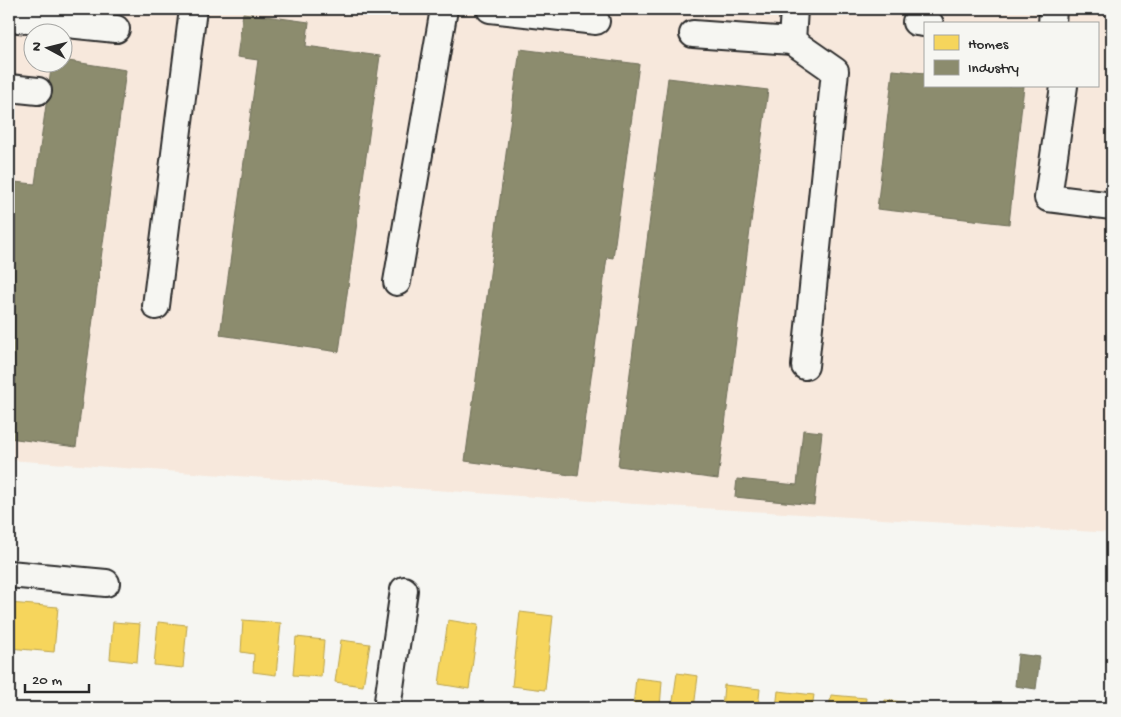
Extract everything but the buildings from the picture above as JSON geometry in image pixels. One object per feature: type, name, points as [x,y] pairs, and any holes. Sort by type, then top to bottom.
[{"type":"lane","points":[[156,306],[193,9]]},
{"type":"lane","points":[[397,282],[444,9]]},
{"type":"lane","points":[[490,9],[596,21]]},
{"type":"lane","points":[[792,41],[794,9]]},
{"type":"lane","points":[[1052,22],[1053,9]]},
{"type":"lane","points":[[9,18],[116,29]]},
{"type":"lane","points":[[692,34],[792,41],[835,71],[805,366]]},
{"type":"lane","points":[[9,88],[38,91]]},
{"type":"lane","points":[[1064,88],[1048,198],[1112,206]]},
{"type":"lane","points":[[9,574],[106,583]]},
{"type":"lane","points":[[387,708],[404,590]]},
{"type":"shaded area","points":[[9,9],[1112,9],[1112,533],[620,503],[9,460]]}]
